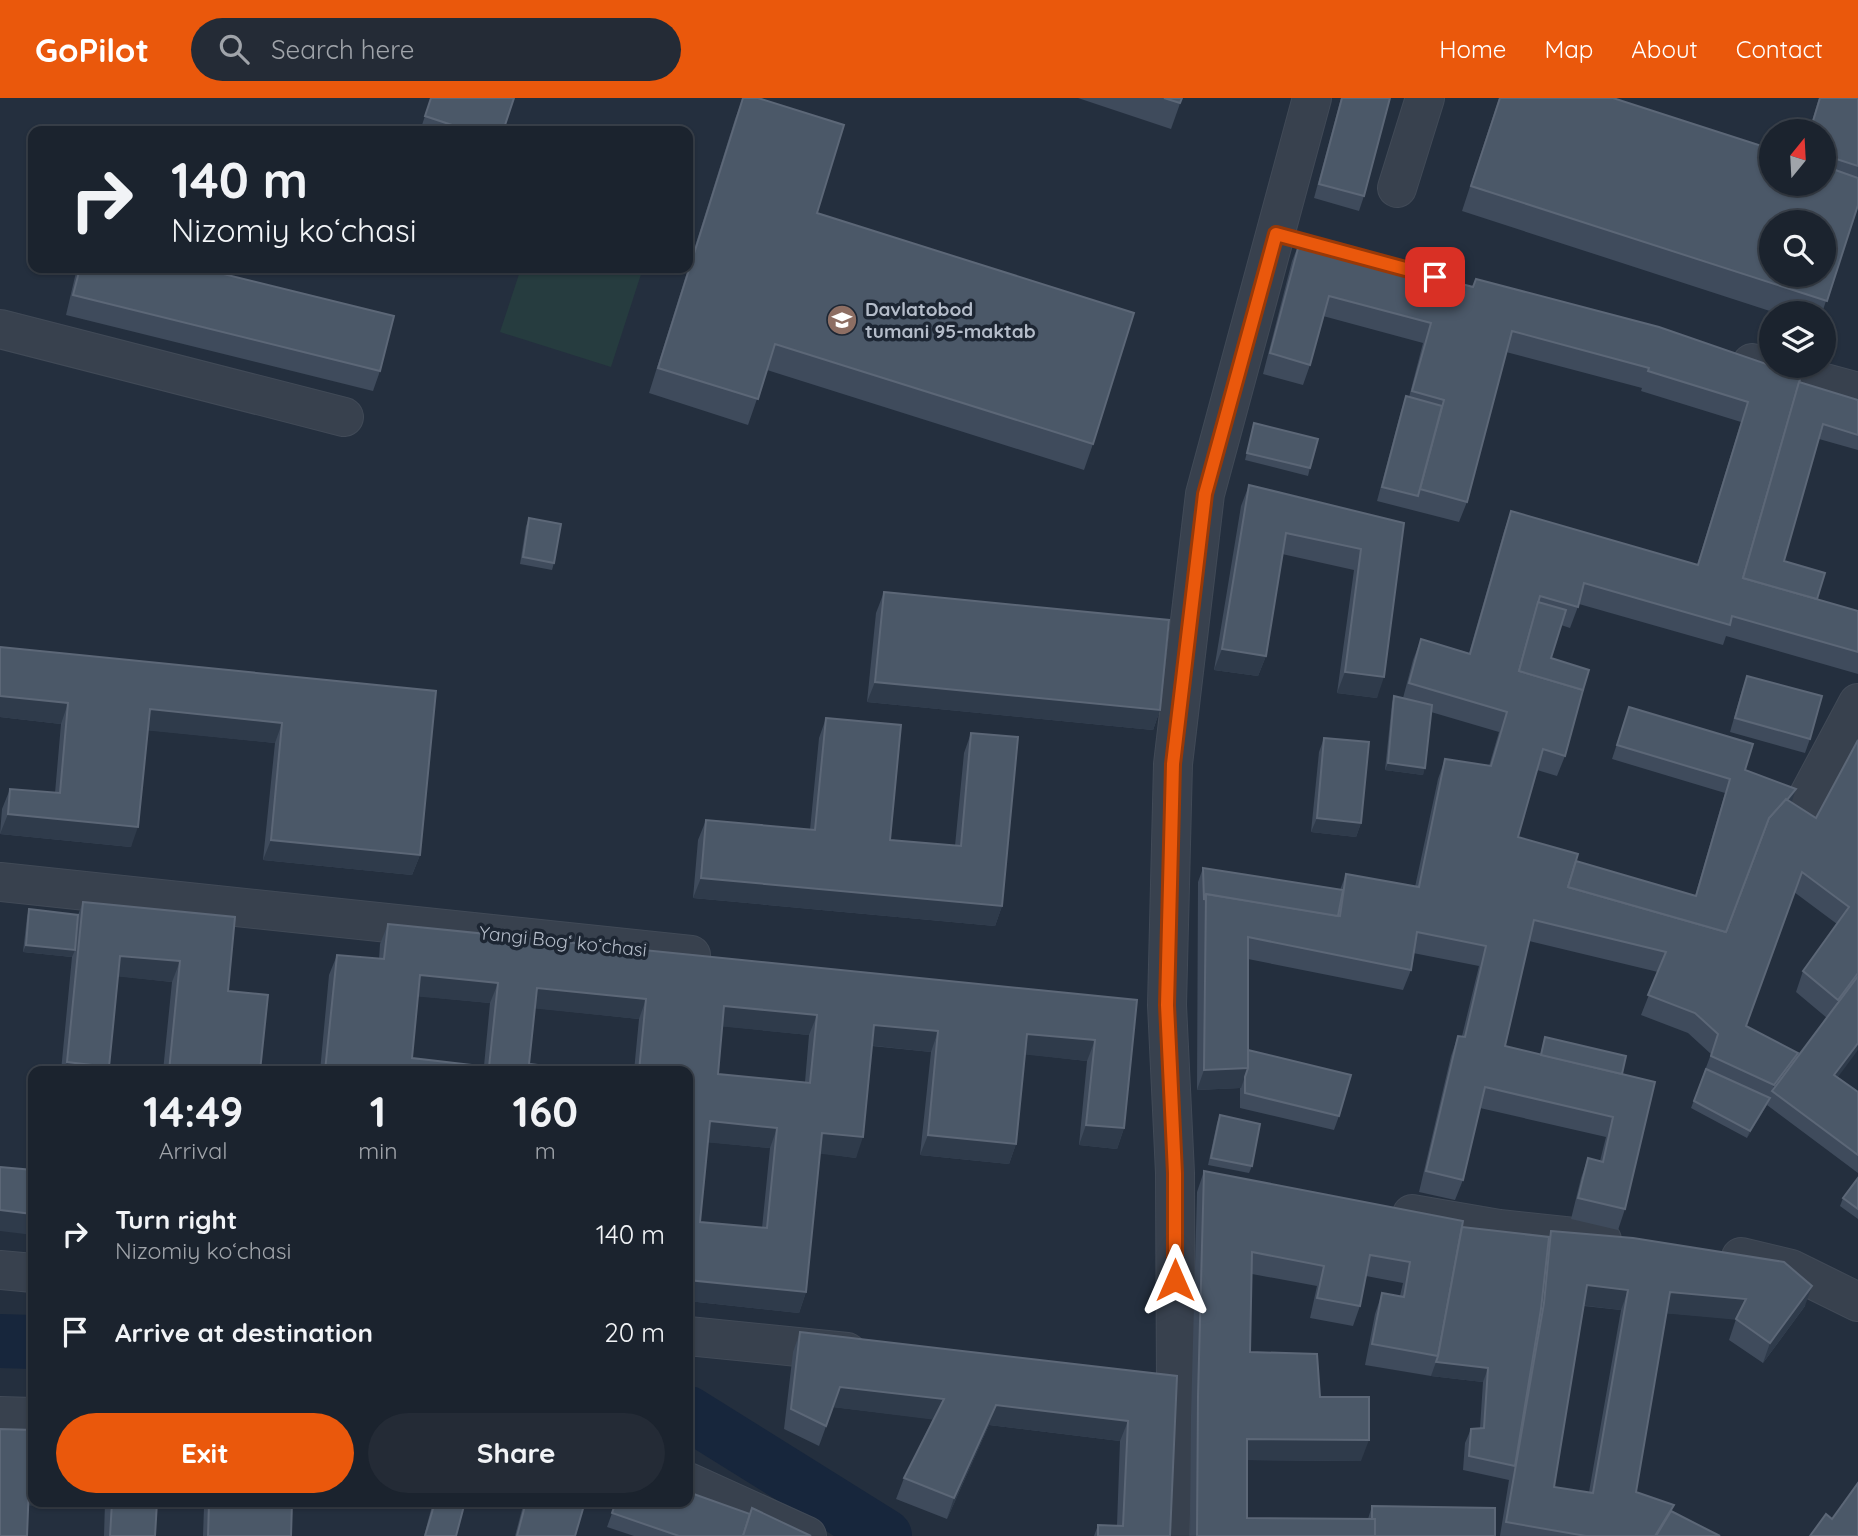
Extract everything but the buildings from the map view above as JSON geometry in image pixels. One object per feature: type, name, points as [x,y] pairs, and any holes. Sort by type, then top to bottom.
[{"type":"street","points":[[1170,1536],[1176,1386],[1175,1173],[1153,1003],[1173,764],[1205,494],[1289,238],[1312,98]]},
{"type":"street","points":[[1397,188],[1425,98]]},
{"type":"street","points":[[0,329],[344,417]]},
{"type":"street","points":[[1713,353],[1858,392]]},
{"type":"street","points":[[1796,819],[1858,703]]},
{"type":"street","name":"Yangi Bogʻ koʻchasi","points":[[0,883],[722,958]]},
{"type":"street","points":[[1175,1173],[1216,1180]]},
{"type":"street","points":[[1377,1208],[1499,1229],[1630,1243]]},
{"type":"street","points":[[1709,1251],[1791,1269],[1858,1302]]},
{"type":"street","points":[[0,1270],[28,1273]]},
{"type":"street","points":[[693,1336],[878,1355]]},
{"type":"street","points":[[1135,1382],[1176,1386]]},
{"type":"street","points":[[0,1416],[28,1417]]},
{"type":"street","points":[[693,1484],[807,1536]]},
{"type":"green space","points":[[519,273],[641,273],[611,367],[500,332]]},
{"type":"waterway","points":[[0,1341],[28,1342]]},
{"type":"waterway","points":[[693,1416],[885,1536]]},
{"type":"place","name":"Davlatobod tumani 95-maktab","points":[[842,320]]},
{"type":"route","points":[[1175,1280],[1175,1173],[1167,1005],[1173,764],[1205,494],[1276,234],[1435,277]]}]
